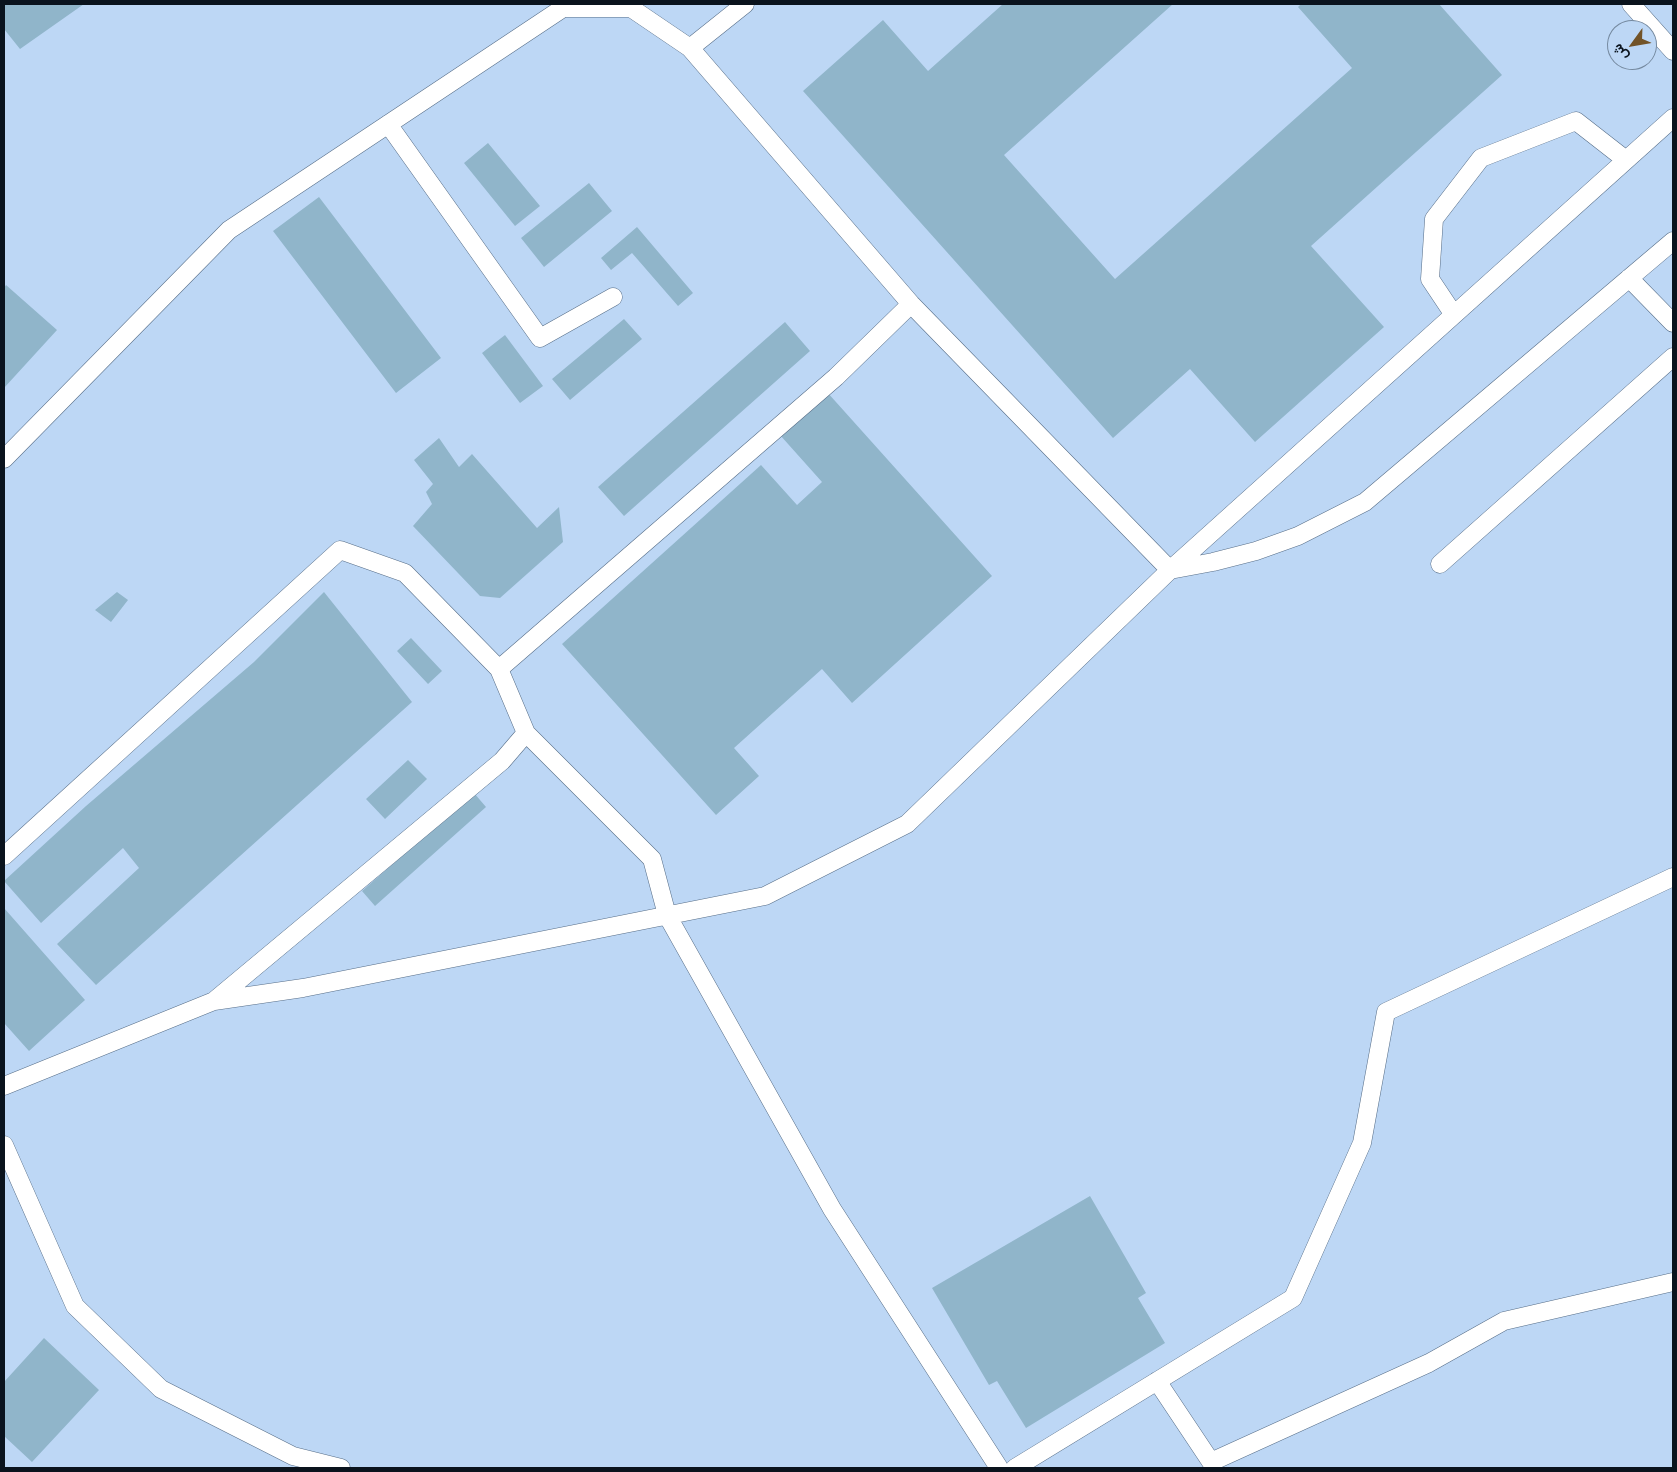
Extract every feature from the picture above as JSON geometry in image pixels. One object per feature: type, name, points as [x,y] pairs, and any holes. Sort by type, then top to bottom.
[{"type":"lane","points":[[690,48],[745,4]]},
{"type":"lane","points":[[1631,4],[1673,51]]},
{"type":"lane","points":[[4,459],[229,230],[563,8],[631,8],[690,48],[910,304],[1170,570]]},
{"type":"lane","points":[[4,1086],[214,1001],[303,988],[764,896],[907,824],[1170,570],[1673,118]]},
{"type":"lane","points":[[1454,315],[1430,279],[1434,219],[1481,158],[1576,121],[1626,160]]},
{"type":"lane","points":[[388,124],[540,338],[613,297]]},
{"type":"lane","points":[[1170,570],[1256,551],[1298,536],[1365,502],[1673,241]]},
{"type":"lane","points":[[1629,278],[1673,323]]},
{"type":"lane","points":[[499,669],[836,377],[910,304]]},
{"type":"lane","points":[[1440,564],[1673,357]]},
{"type":"lane","points":[[4,856],[340,550],[405,573],[499,669],[526,733],[652,859],[667,915],[832,1209],[999,1468]]},
{"type":"lane","points":[[214,1001],[502,761],[526,733]]},
{"type":"lane","points":[[1015,1468],[1293,1298],[1362,1143],[1386,1012],[1673,877]]},
{"type":"lane","points":[[4,1145],[75,1306],[161,1389],[293,1456],[341,1468]]},
{"type":"lane","points":[[1156,1381],[1211,1462],[1429,1363],[1504,1321],[1673,1282]]},
{"type":"building","points":[[4,4],[84,4],[20,49],[4,29]]},
{"type":"building","points":[[1003,4],[1173,4],[1004,155],[1115,279],[1352,68],[1298,7],[1301,4],[1439,4],[1502,75],[1311,246],[1384,327],[1255,442],[1190,369],[1113,438],[803,91],[883,20],[928,71]]},
{"type":"building","points":[[488,143],[540,206],[515,226],[464,163]]},
{"type":"building","points":[[589,183],[612,211],[544,267],[521,238]]},
{"type":"building","points":[[319,197],[441,358],[396,393],[273,231]]},
{"type":"building","points":[[637,227],[693,293],[678,306],[632,253],[611,270],[601,258]]},
{"type":"building","points":[[6,285],[57,330],[4,388],[4,288]]},
{"type":"building","points":[[624,319],[642,339],[570,400],[552,379]]},
{"type":"building","points":[[785,322],[810,351],[624,516],[598,487]]},
{"type":"building","points":[[505,335],[543,386],[520,403],[482,353]]},
{"type":"building","points":[[827,392],[992,576],[852,703],[822,669],[734,748],[759,776],[716,815],[562,644],[761,465],[797,505],[822,482],[780,435]]},
{"type":"building","points":[[439,438],[459,467],[472,454],[537,528],[559,507],[563,542],[500,598],[480,596],[413,526],[432,504],[426,492],[433,484],[414,460]]},
{"type":"building","points":[[117,592],[128,600],[111,622],[95,610]]},
{"type":"building","points":[[324,592],[412,702],[96,985],[57,944],[139,868],[123,848],[41,923],[4,881],[86,806],[254,662]]},
{"type":"building","points":[[411,638],[442,671],[428,684],[397,651]]},
{"type":"building","points":[[408,760],[427,779],[385,819],[366,799]]},
{"type":"building","points":[[474,793],[486,807],[375,906],[362,891]]},
{"type":"building","points":[[4,908],[85,1000],[29,1051],[4,1023]]},
{"type":"building","points":[[1090,1196],[1146,1293],[1138,1298],[1165,1343],[1026,1428],[997,1381],[989,1385],[932,1288]]},
{"type":"building","points":[[44,1338],[99,1390],[32,1462],[4,1436],[4,1382]]}]
